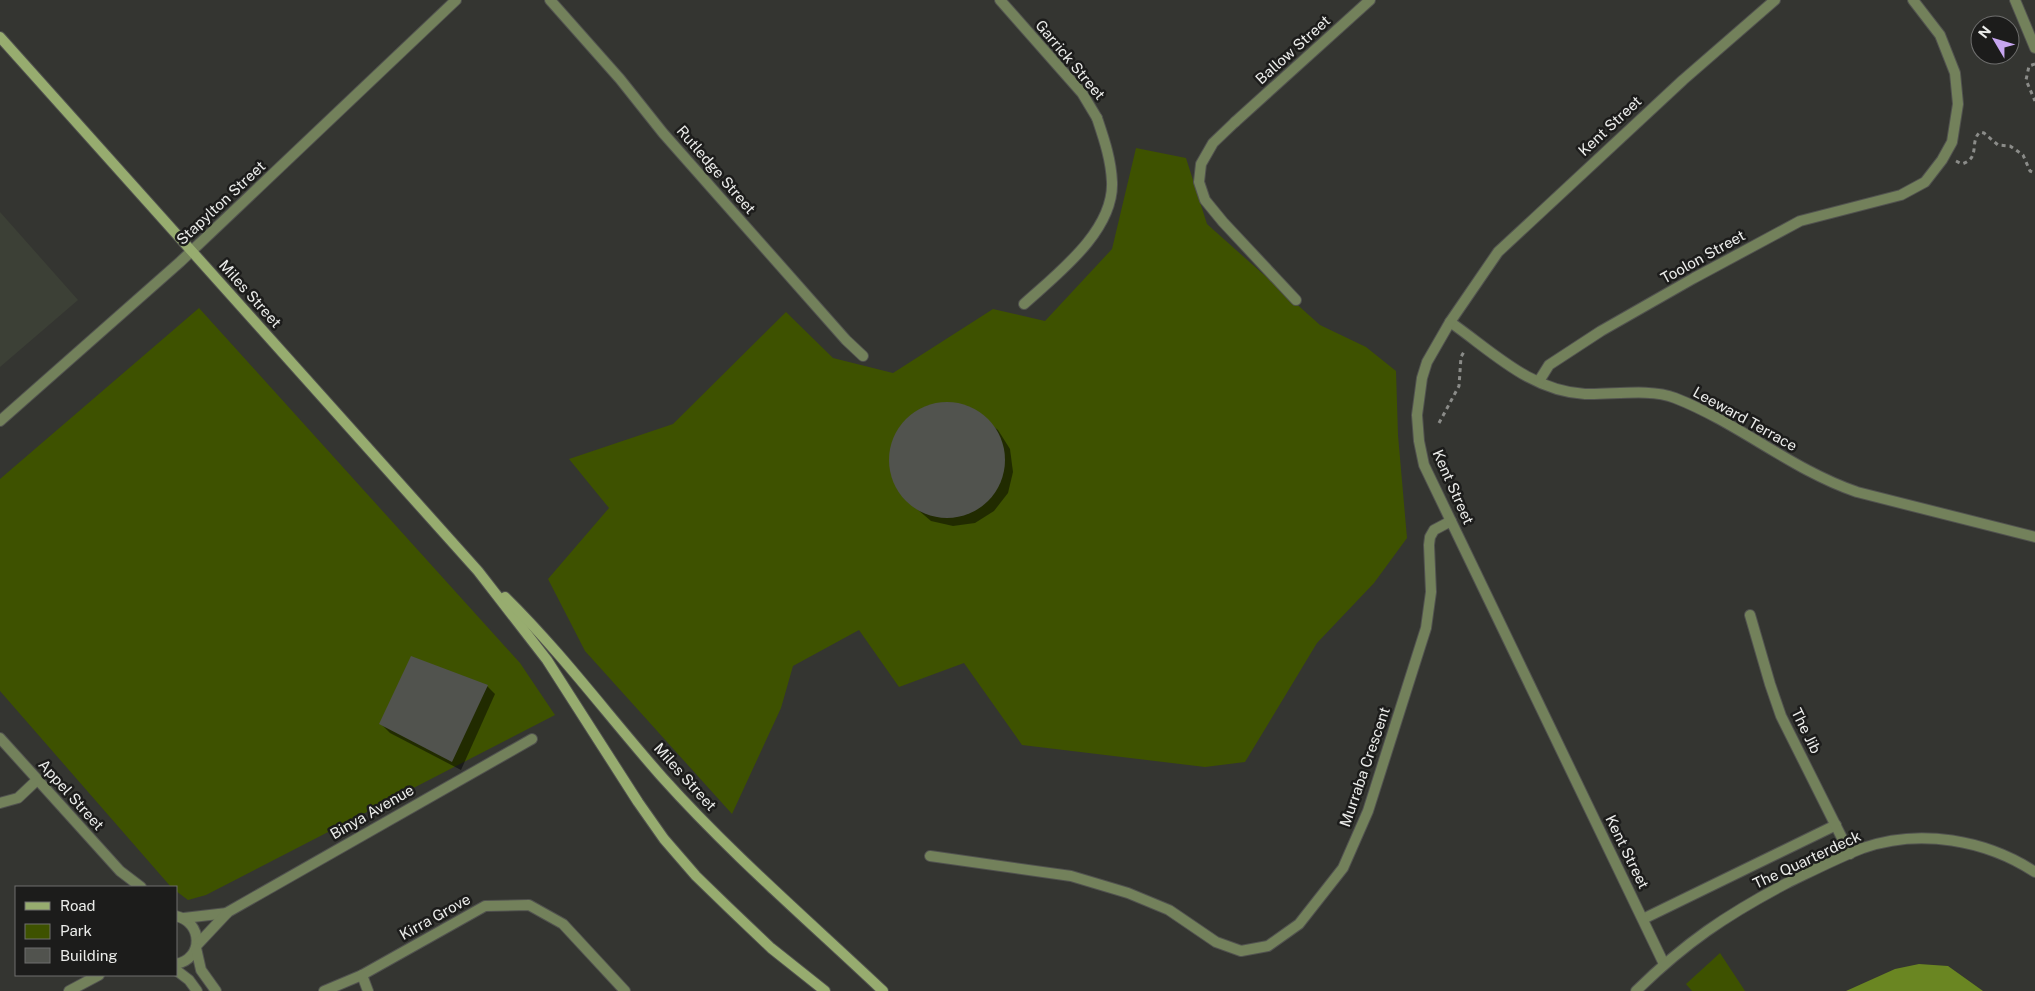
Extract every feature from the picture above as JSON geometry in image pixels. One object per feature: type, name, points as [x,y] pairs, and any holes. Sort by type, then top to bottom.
[{"type":"street","name":"Stapylton Street","points":[[0,421],[191,251],[456,0]]},
{"type":"street","name":"Rutledge Street","points":[[550,0],[763,247],[846,340],[863,356]]},
{"type":"street","name":"Garrick Street","points":[[1000,0],[1082,93],[1097,118],[1109,157],[1112,182],[1111,198],[1100,224],[1084,246],[1024,304]]},
{"type":"street","name":"Ballow Street","points":[[1296,300],[1205,200],[1199,182],[1201,164],[1213,143],[1370,0]]},
{"type":"street","name":"Kent Street","points":[[1664,964],[1424,465],[1419,442],[1417,415],[1422,378],[1434,347],[1498,252],[1683,80],[1775,0]]},
{"type":"street","name":"Toolon Street","points":[[1538,381],[1549,365],[1601,331],[1800,221],[1901,195],[1925,182],[1952,142],[1958,104],[1955,73],[1940,34],[1912,0]]},
{"type":"street","points":[[2014,0],[2035,48]]},
{"type":"street","name":"Miles Street","points":[[0,37],[478,571],[547,641],[662,777],[740,857],[883,991]]},
{"type":"street","name":"Leeward Terrace","points":[[1450,322],[1508,366],[1538,381],[1567,391],[1585,394],[1636,392],[1674,397],[1710,414],[1830,483],[1857,492],[2035,537]]},
{"type":"street","name":"Murraba Crescent","points":[[930,856],[1071,876],[1128,893],[1169,910],[1216,942],[1241,951],[1268,946],[1299,924],[1343,868],[1368,811],[1426,628],[1431,592],[1430,537],[1434,530],[1451,521]]},
{"type":"street","name":"Miles Street","points":[[478,571],[547,660],[638,802],[664,839],[696,876],[729,908],[772,948],[825,991]]},
{"type":"street","name":"The Jib","points":[[1750,615],[1781,716],[1850,854]]},
{"type":"street","name":"Appel Street","points":[[0,738],[120,871],[140,886]]},
{"type":"street","name":"Binya Avenue","points":[[178,963],[188,959],[196,947],[228,912],[532,739]]},
{"type":"street","points":[[0,803],[18,798],[37,780]]},
{"type":"street","points":[[1643,919],[1836,825]]},
{"type":"street","name":"The Quarterdeck","points":[[1636,991],[1664,964],[1699,935],[1734,912],[1810,872],[1865,848],[1902,840],[1944,840],[1972,844],[1992,851],[2035,872]]},
{"type":"street","name":"Appel Street","points":[[120,871],[129,886]]},
{"type":"street","name":"Kirra Grove","points":[[324,991],[362,975],[485,906],[529,904],[563,924],[625,991]]},
{"type":"street","name":"Binya Avenue","points":[[179,916],[228,912]]},
{"type":"street","points":[[179,916],[195,930],[196,947],[201,970],[216,991]]},
{"type":"street","points":[[178,972],[197,991]]},
{"type":"street","points":[[362,975],[368,991]]},
{"type":"street","points":[[69,991],[98,976]]},
{"type":"path","points":[[2035,64],[2029,66],[2026,80],[2035,101]]},
{"type":"path","points":[[1944,156],[1962,164],[1968,162],[1974,152],[1977,135],[1980,132],[1984,133],[1998,145],[2010,146],[2023,155],[2030,171],[2035,173]]},
{"type":"path","points":[[1439,423],[1459,386],[1461,357],[1465,350]]},
{"type":"shaded area","points":[[0,212],[78,300],[0,367]]},
{"type":"shaded area","points":[[1919,964],[1948,966],[1983,991],[1846,991],[1895,969]]},
{"type":"green space","points":[[1136,148],[1186,158],[1207,224],[1320,325],[1366,347],[1396,371],[1398,435],[1407,538],[1374,583],[1317,643],[1245,762],[1205,767],[1022,745],[964,663],[899,687],[859,630],[793,666],[781,708],[732,814],[585,651],[548,579],[609,508],[569,459],[673,424],[786,312],[833,358],[893,373],[993,309],[1045,321],[1112,249]]},
{"type":"green space","points":[[199,308],[520,663],[555,715],[206,895],[188,900],[178,892],[178,886],[170,886],[0,691],[0,479]]},
{"type":"green space","points":[[1720,953],[1745,991],[1692,991],[1686,984]]},
{"type":"building","points":[[947,402],[969,406],[988,419],[1001,438],[1005,460],[1001,482],[988,501],[969,514],[947,518],[925,514],[906,501],[893,482],[889,460],[893,438],[906,419],[925,406]]},
{"type":"building","points":[[411,656],[488,685],[452,762],[379,724]]}]
